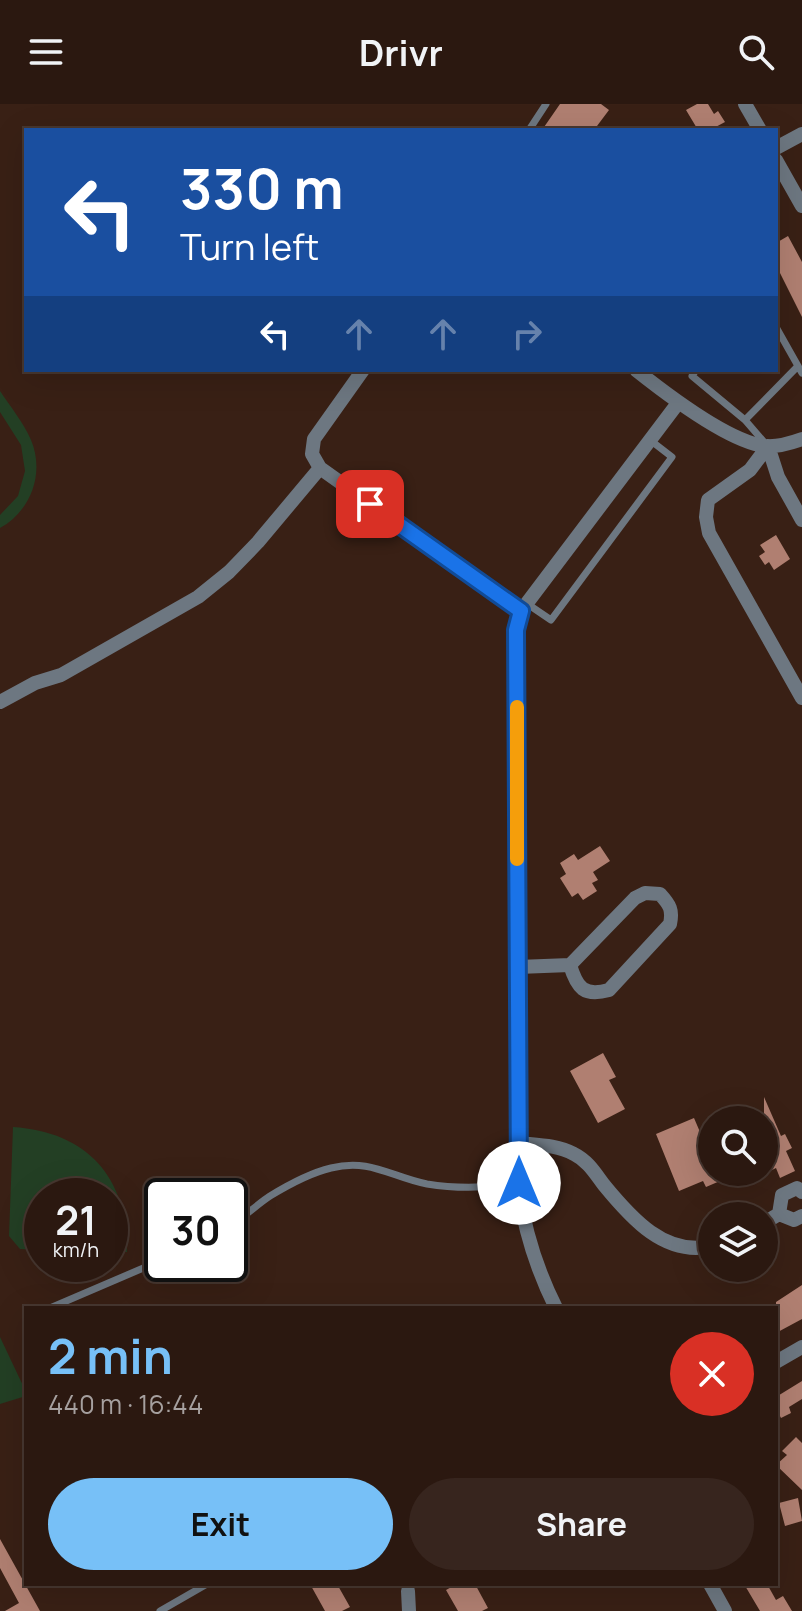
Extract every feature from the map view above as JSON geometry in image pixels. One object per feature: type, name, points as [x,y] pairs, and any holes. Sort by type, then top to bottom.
[{"type":"street","points":[[745,104],[759,128]]},
{"type":"street","points":[[778,147],[802,134]]},
{"type":"street","points":[[778,164],[802,206]]},
{"type":"street","points":[[362,372],[314,439],[312,454],[320,468],[524,607]]},
{"type":"street","points":[[639,372],[678,403],[748,442],[768,446],[802,439]]},
{"type":"street","points":[[555,1306],[533,1257],[524,1225],[519,1183],[516,630],[524,607],[678,403]]},
{"type":"street","points":[[768,446],[778,477],[802,520]]},
{"type":"street","points":[[768,446],[750,470],[708,500],[706,517],[709,533],[802,698]]},
{"type":"street","points":[[0,702],[35,683],[61,675],[198,597],[229,572],[258,542],[320,468]]},
{"type":"street","points":[[518,967],[570,965],[635,898],[645,893],[660,894],[669,904],[673,912],[670,924],[609,990],[587,992],[576,982],[570,965]]},
{"type":"street","points":[[519,1143],[547,1145],[573,1153],[588,1164],[628,1213],[653,1235],[679,1247],[698,1249]]},
{"type":"street","points":[[802,1192],[797,1188],[782,1195],[779,1214],[794,1220],[802,1216]]},
{"type":"street","points":[[778,1361],[802,1347]]},
{"type":"street","points":[[711,1586],[725,1611]]},
{"type":"street","points":[[408,1591],[409,1611]]},
{"type":"lane","points":[[530,128],[546,104]]},
{"type":"lane","points":[[745,420],[800,370],[778,331]]},
{"type":"lane","points":[[695,372],[692,376],[745,420],[768,446]]},
{"type":"lane","points":[[524,607],[551,620],[672,457],[650,440]]},
{"type":"lane","points":[[248,1212],[303,1178],[340,1166],[366,1165],[429,1184],[494,1187],[519,1183]]},
{"type":"lane","points":[[55,1306],[144,1268]]},
{"type":"lane","points":[[160,1611],[204,1586]]},
{"type":"green space","points":[[0,391],[31,440],[36,478],[20,512],[0,528],[0,515],[18,496],[25,471],[21,445],[0,412]]},
{"type":"green space","points":[[13,1127],[63,1138],[82,1149],[109,1178],[24,1178],[24,1249],[20,1249],[9,1236]]},
{"type":"green space","points":[[0,1337],[24,1388],[24,1397],[0,1404]]},
{"type":"building","points":[[560,104],[601,104],[609,110],[596,128],[543,128]]},
{"type":"building","points":[[697,104],[708,104],[714,114],[718,111],[725,122],[714,128],[697,128],[686,110]]},
{"type":"building","points":[[788,236],[802,262],[802,317],[778,269],[778,242]]},
{"type":"building","points":[[776,535],[790,559],[774,570],[769,562],[765,565],[759,556],[765,552],[760,545]]},
{"type":"building","points":[[600,846],[610,861],[593,872],[598,880],[592,883],[597,891],[583,900],[578,893],[572,897],[560,878],[566,874],[560,863],[574,854],[578,860]]},
{"type":"building","points":[[603,1053],[616,1077],[609,1080],[625,1109],[598,1123],[570,1071]]},
{"type":"building","points":[[694,1118],[698,1127],[698,1183],[679,1191],[656,1134]]},
{"type":"building","points":[[778,1129],[781,1136],[785,1134],[792,1148],[786,1151],[795,1171],[780,1178]]},
{"type":"building","points":[[802,1285],[802,1319],[778,1332],[776,1302]]},
{"type":"building","points":[[802,1381],[802,1399],[789,1407],[791,1413],[781,1418],[778,1396]]},
{"type":"building","points":[[796,1437],[802,1443],[802,1490],[778,1467],[787,1455],[782,1451]]},
{"type":"building","points":[[798,1498],[802,1521],[785,1526],[779,1503]]},
{"type":"building","points":[[0,1539],[40,1611],[5,1611],[19,1603],[0,1568]]},
{"type":"building","points":[[311,1586],[338,1586],[350,1607],[342,1611],[325,1611]]},
{"type":"building","points":[[453,1586],[476,1586],[488,1608],[458,1611],[446,1590]]},
{"type":"building","points":[[745,1586],[768,1586],[776,1600],[783,1596],[792,1611],[760,1611]]},
{"type":"slow traffic","points":[[517,707],[517,859]]},
{"type":"route","points":[[370,504],[521,611],[516,630],[519,1183]]}]
